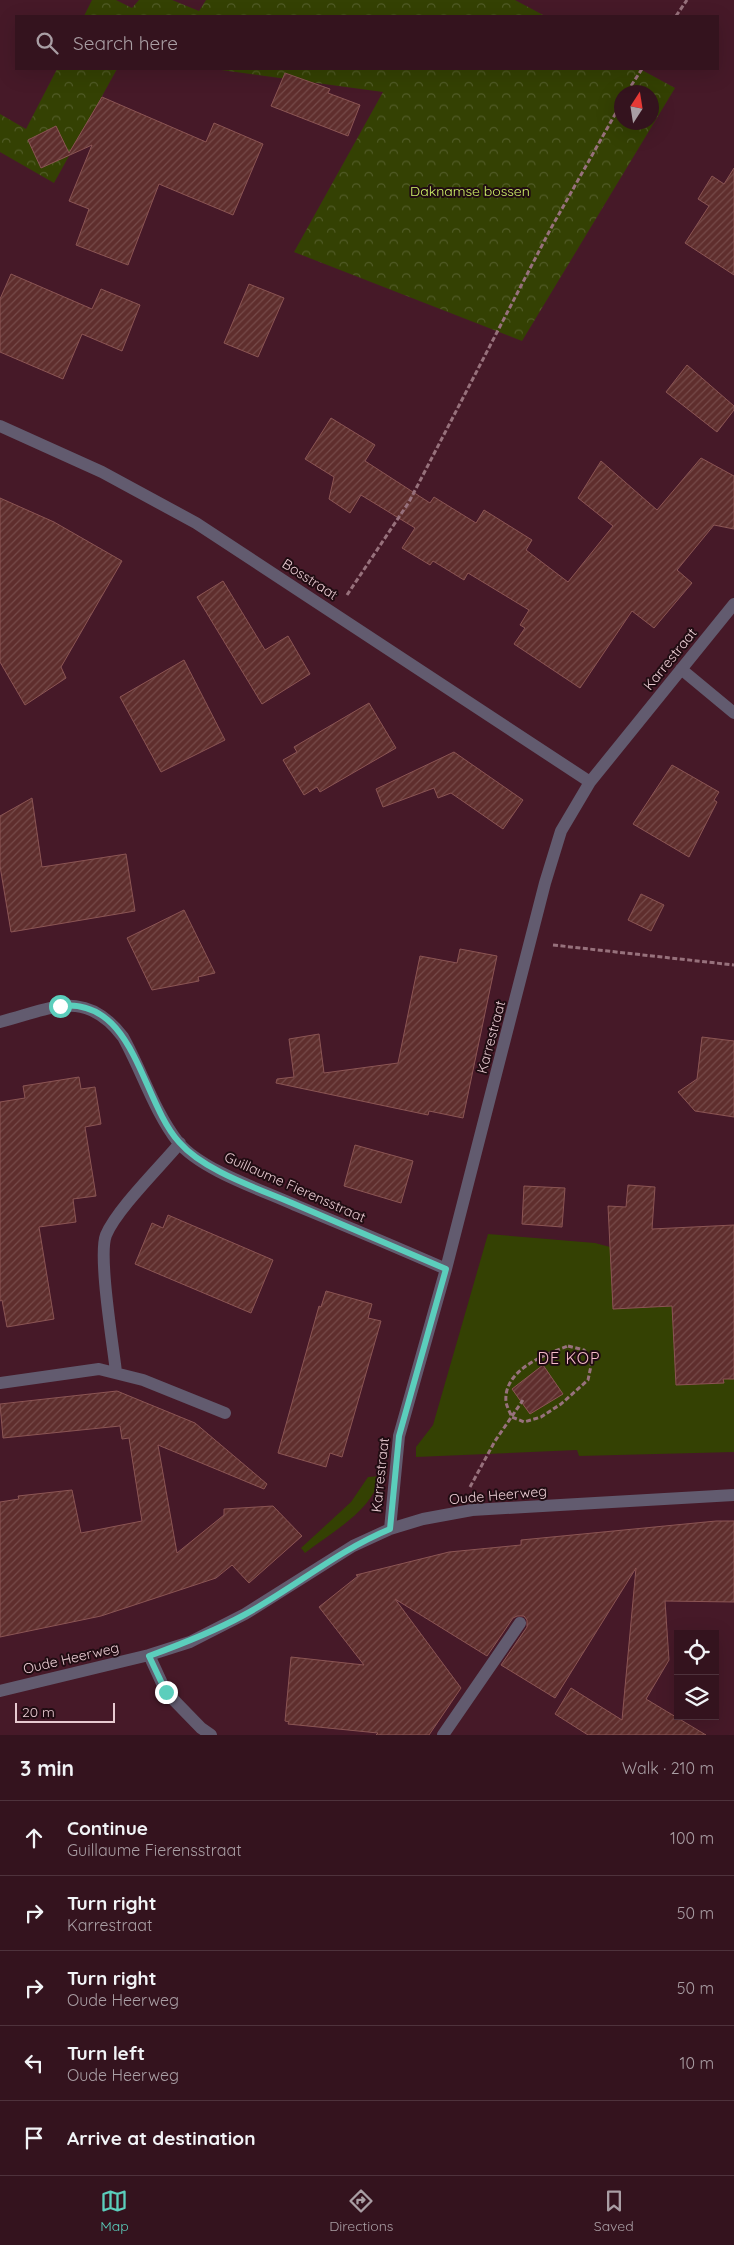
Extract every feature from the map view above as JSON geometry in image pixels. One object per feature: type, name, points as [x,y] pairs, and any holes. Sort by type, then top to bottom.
[{"type":"street","name":"Bosstraat","points":[[0,426],[102,472],[196,523],[590,782]]},
{"type":"street","name":"Karrestraat","points":[[390,1529],[399,1436],[446,1269],[561,831],[590,782],[734,604]]},
{"type":"street","points":[[680,669],[734,713]]},
{"type":"street","name":"Guillaume Fierensstraat","points":[[0,1022],[76,1004],[87,1007],[106,1018],[123,1037],[165,1122],[180,1143],[214,1168],[246,1184],[446,1269]]},
{"type":"street","points":[[116,1372],[104,1258],[105,1237],[114,1221],[180,1143]]},
{"type":"street","points":[[0,1383],[99,1369],[143,1380],[224,1413]]},
{"type":"street","name":"Oude Heerweg","points":[[0,1691],[149,1656],[190,1642],[245,1614],[352,1546],[390,1529],[457,1512],[734,1495]]},
{"type":"street","points":[[443,1735],[520,1622]]},
{"type":"street","points":[[149,1656],[166,1692],[201,1728],[211,1735]]},
{"type":"path","points":[[677,15],[687,0]]},
{"type":"path","points":[[632,85],[641,70]]},
{"type":"path","points":[[335,613],[409,502],[550,230],[614,116]]},
{"type":"path","points":[[531,943],[734,965]]},
{"type":"path","points":[[568,1346],[584,1350],[592,1361],[588,1380],[561,1404],[541,1417],[524,1422],[512,1417],[506,1402],[511,1380],[539,1357],[568,1346]]},
{"type":"path","points":[[457,1512],[495,1441],[523,1400]]},
{"type":"green space","points":[[92,0],[116,0],[132,8],[139,0],[172,0],[199,11],[206,0],[515,0],[543,15],[84,15]]},
{"type":"green space","points":[[56,70],[116,70],[54,183],[0,152],[0,114],[26,129]]},
{"type":"green space","name":"Daknamse bossen","points":[[221,70],[642,70],[675,88],[659,114],[659,85],[614,85],[614,130],[650,130],[522,341],[294,252],[383,92]]},
{"type":"green space","points":[[488,1234],[595,1243],[610,1247],[613,1309],[672,1306],[676,1385],[723,1383],[723,1379],[734,1379],[734,1452],[579,1456],[577,1450],[416,1457],[416,1447],[433,1425]]},
{"type":"green space","points":[[381,1476],[376,1489],[360,1510],[350,1520],[305,1553],[301,1548],[351,1502],[368,1477]]},
{"type":"building","points":[[285,73],[330,89],[328,93],[360,105],[348,136],[271,106]]},
{"type":"building","points":[[102,97],[206,142],[214,123],[263,144],[233,215],[159,184],[128,265],[76,245],[89,209],[69,201],[92,145],[41,168],[28,140],[56,126],[69,153]]},
{"type":"building","points":[[734,168],[734,275],[685,243],[709,206],[698,199],[712,176],[724,184]]},
{"type":"building","points":[[11,274],[92,309],[101,289],[140,305],[122,351],[82,334],[63,379],[0,352],[0,299]]},
{"type":"building","points":[[249,284],[284,298],[258,357],[224,343]]},
{"type":"building","points":[[687,365],[734,406],[734,410],[717,432],[666,392]]},
{"type":"building","points":[[331,418],[375,445],[365,461],[430,503],[434,497],[476,523],[484,510],[532,540],[526,550],[568,582],[613,526],[578,498],[601,461],[657,510],[701,458],[734,476],[734,529],[714,525],[677,570],[692,583],[654,628],[632,611],[580,688],[514,644],[525,628],[520,625],[529,610],[468,573],[464,580],[433,561],[430,565],[402,548],[415,528],[361,495],[350,513],[329,499],[334,477],[305,459]]},
{"type":"building","points":[[0,498],[54,522],[122,561],[61,667],[66,678],[25,705],[0,662]]},
{"type":"building","points":[[223,581],[265,650],[288,636],[310,674],[262,704],[197,597]]},
{"type":"building","points":[[184,660],[225,740],[161,772],[120,697]]},
{"type":"building","points":[[369,703],[396,748],[320,792],[317,787],[304,795],[283,760],[297,752],[294,747]]},
{"type":"building","points":[[454,752],[523,800],[503,829],[451,793],[438,798],[434,788],[383,807],[376,789]]},
{"type":"building","points":[[672,765],[719,792],[714,800],[717,802],[689,857],[633,824]]},
{"type":"building","points":[[32,798],[42,867],[126,854],[135,911],[11,932],[0,866],[0,816]]},
{"type":"building","points":[[641,894],[664,905],[651,931],[628,920]]},
{"type":"building","points":[[184,910],[215,973],[198,977],[199,981],[152,990],[127,938]]},
{"type":"building","points":[[460,949],[497,956],[463,1118],[429,1111],[428,1115],[276,1083],[277,1079],[294,1077],[289,1039],[319,1034],[324,1073],[398,1063],[420,956],[457,963]]},
{"type":"building","points":[[702,1037],[734,1041],[734,1117],[695,1111],[678,1092],[697,1079]]},
{"type":"building","points":[[79,1077],[81,1089],[95,1087],[101,1124],[85,1127],[96,1196],[73,1199],[76,1222],[39,1227],[54,1319],[7,1327],[2,1300],[0,1301],[0,1102],[25,1098],[23,1086]]},
{"type":"building","points":[[355,1145],[413,1161],[401,1203],[344,1186]]},
{"type":"building","points":[[628,1185],[655,1187],[652,1229],[734,1225],[734,1379],[723,1379],[724,1383],[676,1385],[672,1306],[613,1309],[608,1206],[626,1207]]},
{"type":"building","points":[[524,1186],[565,1188],[562,1227],[522,1224]]},
{"type":"building","points":[[168,1215],[273,1260],[251,1313],[135,1264],[152,1223],[163,1228]]},
{"type":"building","points":[[326,1291],[372,1304],[368,1318],[381,1321],[342,1457],[330,1453],[326,1467],[278,1453],[319,1306],[321,1307]]},
{"type":"building","points":[[543,1365],[563,1394],[530,1414],[512,1389]]},
{"type":"building","points":[[117,1391],[195,1423],[267,1484],[264,1489],[158,1445],[177,1553],[224,1515],[224,1509],[273,1506],[302,1536],[249,1583],[232,1565],[216,1578],[101,1616],[0,1637],[0,1502],[19,1499],[18,1496],[72,1490],[81,1533],[142,1521],[129,1438],[122,1439],[120,1426],[3,1438],[0,1404]]},
{"type":"building","points":[[716,1521],[734,1521],[734,1602],[665,1601],[669,1660],[646,1699],[674,1716],[674,1720],[681,1720],[706,1735],[588,1735],[555,1714],[571,1688],[622,1720],[636,1568],[555,1698],[501,1665],[527,1627],[527,1620],[524,1616],[513,1618],[487,1656],[395,1599],[461,1688],[429,1735],[376,1735],[378,1733],[288,1724],[289,1722],[285,1721],[291,1657],[364,1665],[319,1607],[358,1576],[356,1575],[449,1552],[521,1545],[521,1540]]},
{"type":"district","name":"DE KOP","points":[[569,1358]]},
{"type":"route","points":[[60,1006],[76,1004],[87,1007],[106,1018],[114,1026],[131,1051],[170,1131],[194,1155],[214,1168],[246,1184],[446,1269],[399,1436],[390,1529],[352,1546],[245,1614],[190,1642],[149,1656],[166,1692]]}]
